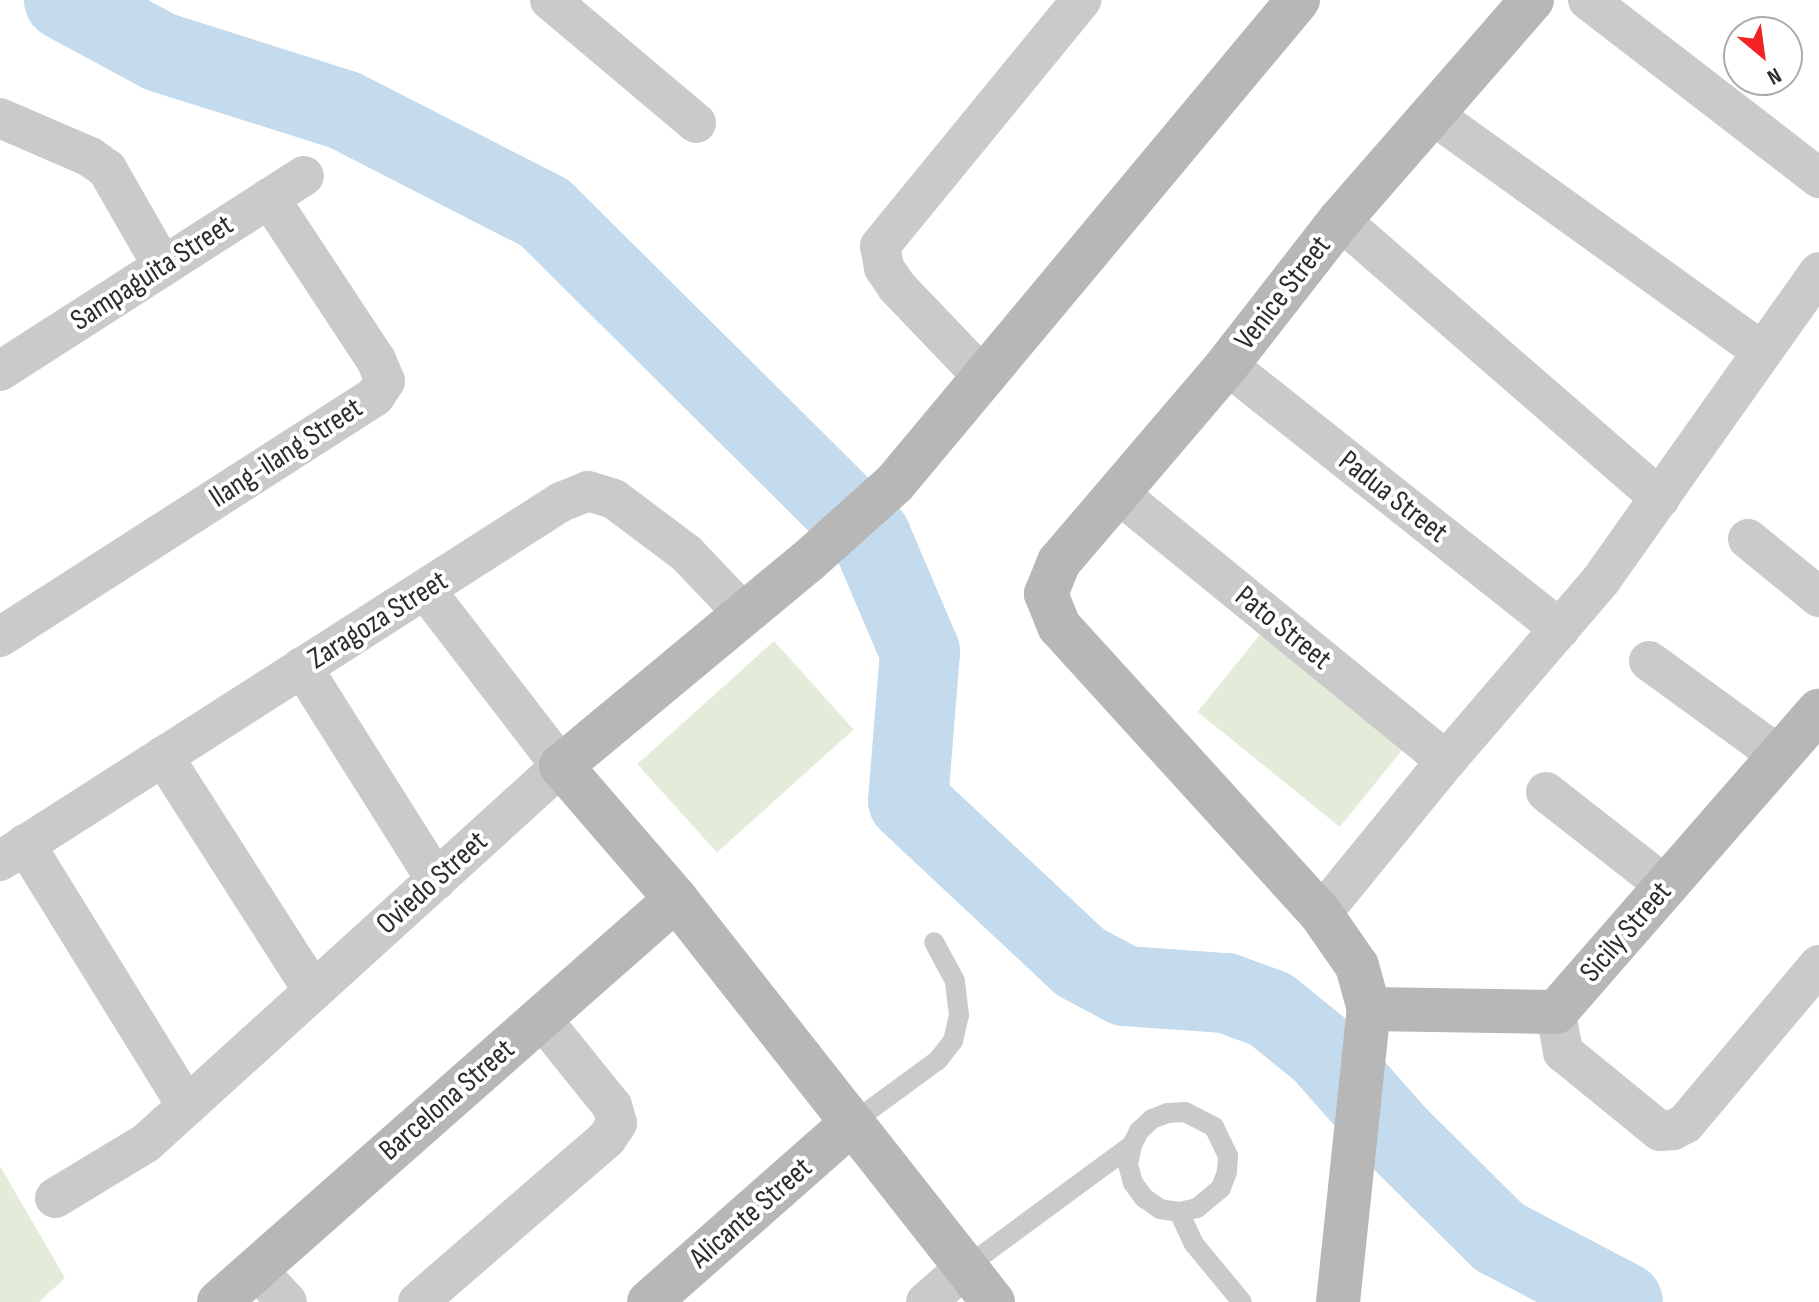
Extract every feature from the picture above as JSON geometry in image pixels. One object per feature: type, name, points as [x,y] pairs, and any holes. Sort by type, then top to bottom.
[{"type":"street","points":[[550,0],[696,123]]},
{"type":"street","points":[[984,378],[897,287],[884,268],[880,246],[1081,0]]},
{"type":"street","name":"Oviedo Street","points":[[55,1198],[146,1143],[561,766],[807,562],[895,483],[1298,0]]},
{"type":"street","name":"Venice Street","points":[[1321,914],[1059,626],[1046,594],[1059,562],[1227,365],[1340,220],[1532,0]]},
{"type":"street","points":[[1588,0],[1819,178]]},
{"type":"street","points":[[1433,115],[1761,351]]},
{"type":"street","points":[[0,118],[90,157],[107,169],[162,265]]},
{"type":"street","name":"Sampaguita Street","points":[[0,371],[304,176]]},
{"type":"street","name":"Ilang-ilang Street","points":[[0,637],[375,396],[385,381],[376,360],[269,198]]},
{"type":"street","points":[[1340,220],[1660,498]]},
{"type":"street","points":[[1338,1302],[1369,1009],[1357,966],[1321,914],[1446,761],[1601,580],[1819,272]]},
{"type":"street","name":"Padua Street","points":[[1227,365],[1560,629]]},
{"type":"street","name":"Zaragoza Street","points":[[13,852],[561,502],[588,491],[614,499],[686,553],[744,614]]},
{"type":"street","name":"Pato Street","points":[[1119,494],[1446,761]]},
{"type":"street","points":[[1748,539],[1819,597]]},
{"type":"street","points":[[426,591],[561,766],[676,899],[993,1302]]},
{"type":"street","points":[[1649,661],[1781,757]]},
{"type":"street","points":[[302,667],[436,880]]},
{"type":"street","name":"Sicily Street","points":[[1556,1012],[1819,711]]},
{"type":"street","points":[[163,756],[313,991]]},
{"type":"street","points":[[1546,792],[1666,886]]},
{"type":"street","points":[[13,852],[187,1106]]},
{"type":"street","name":"Barcelona Street","points":[[219,1302],[676,899]]},
{"type":"street","points":[[1369,1009],[1556,1012],[1563,1052],[1660,1131],[1673,1130],[1685,1124],[1819,965]]},
{"type":"street","points":[[418,1302],[607,1138],[617,1123],[612,1106],[541,1018]]},
{"type":"street","name":"Alicante Street","points":[[649,1302],[852,1123]]},
{"type":"street","points":[[926,1302],[966,1267]]},
{"type":"street","points":[[256,1269],[287,1302]]},
{"type":"lane","points":[[852,1123],[938,1060],[953,1041],[959,1015],[955,981],[934,942]]},
{"type":"lane","points":[[1185,1112],[1214,1127],[1228,1156],[1221,1188],[1197,1208],[1179,1212],[1152,1203],[1133,1183],[1128,1164],[1132,1145],[1139,1131],[1152,1119],[1168,1113],[1185,1112]]},
{"type":"lane","points":[[966,1267],[1132,1145]]},
{"type":"lane","points":[[1179,1212],[1194,1244],[1242,1302]]},
{"type":"green space","points":[[1263,631],[1405,746],[1340,827],[1198,712]]},
{"type":"green space","points":[[774,641],[854,729],[717,853],[637,764]]},
{"type":"green space","points":[[0,1166],[65,1278],[39,1302],[0,1302]]},
{"type":"waterway","points":[[64,0],[160,52],[344,110],[545,213],[871,537],[920,652],[908,801],[1080,962],[1125,986],[1226,993],[1270,1009],[1322,1051],[1397,1136],[1499,1237],[1623,1302]]}]
